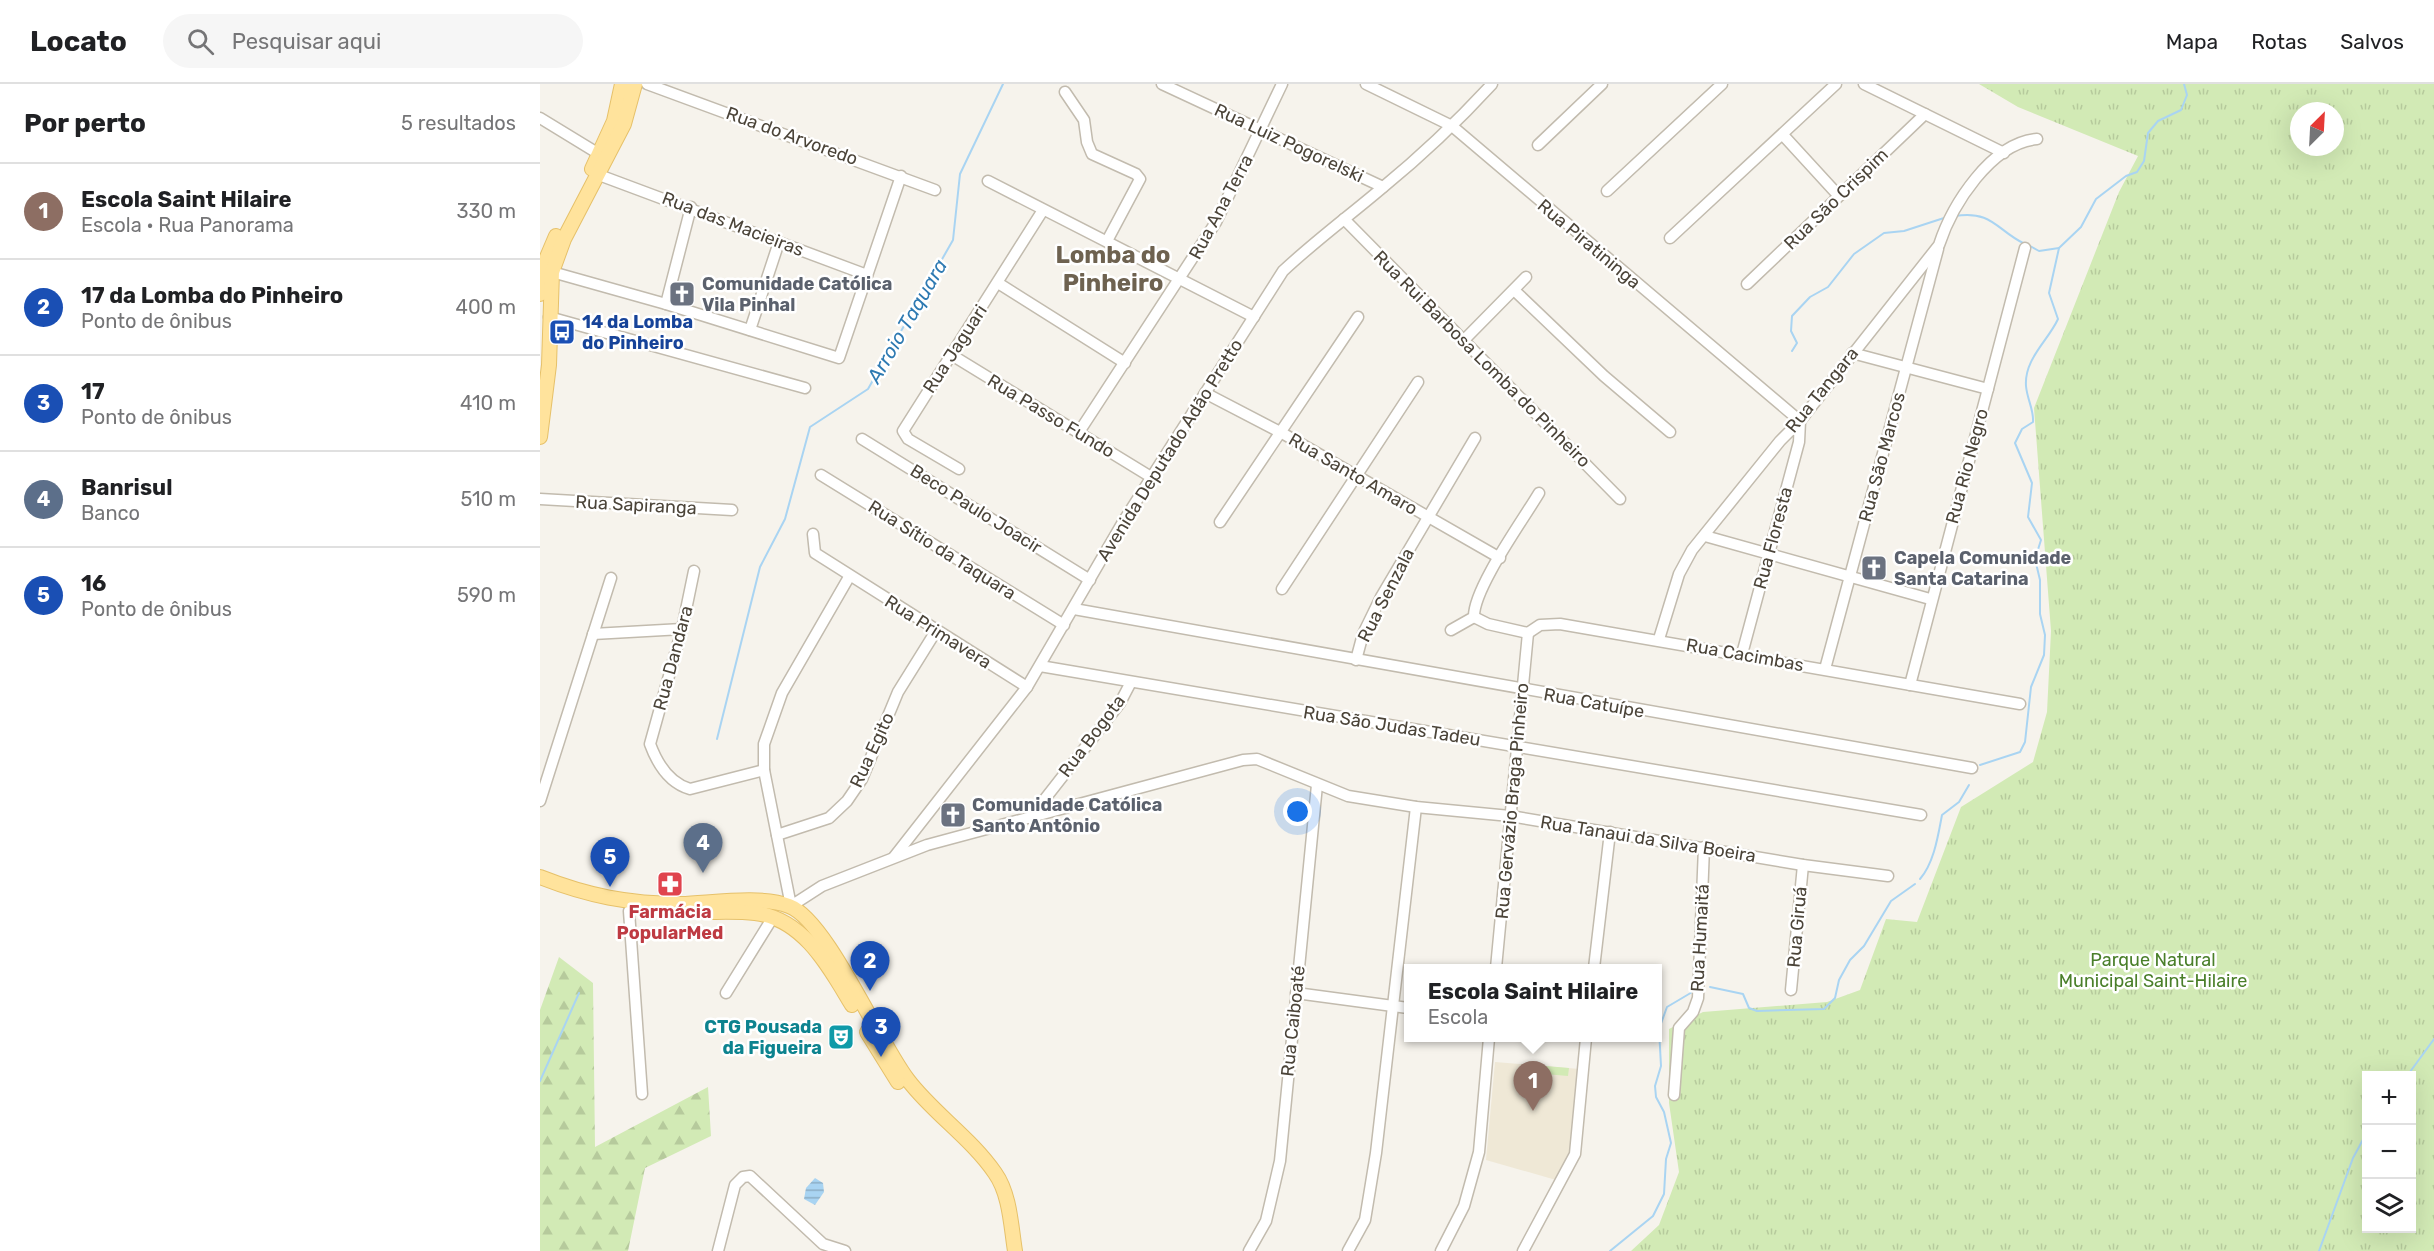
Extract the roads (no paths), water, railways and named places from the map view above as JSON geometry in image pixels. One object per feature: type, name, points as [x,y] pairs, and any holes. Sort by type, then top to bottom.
[{"type":"main road","points":[[540,294],[556,236],[614,121],[622,84]]},
{"type":"main road","points":[[540,437],[549,365],[547,271],[624,124],[635,84]]},
{"type":"main road","points":[[540,877],[582,893],[628,902],[775,902],[796,909],[832,951],[872,1023],[908,1081],[995,1173],[1009,1210],[1015,1251]]},
{"type":"main road","points":[[540,886],[578,900],[629,911],[755,913],[789,924],[819,952],[881,1057],[901,1085],[990,1180],[1002,1215],[1007,1251]]},
{"type":"main road","points":[[773,917],[775,902]]},
{"type":"main road","points":[[789,924],[796,909]]},
{"type":"street","name":"Rua do Arvoredo","points":[[647,84],[935,190]]},
{"type":"street","name":"Rua Luiz Pogorelski","points":[[1162,84],[1383,187]]},
{"type":"street","name":"Rua Ana Terra","points":[[1079,432],[1180,280],[1231,195],[1282,84]]},
{"type":"street","name":"Rua Piratininga","points":[[1366,84],[1452,126],[1800,421]]},
{"type":"street","name":"Avenida Deputado Adão Pretto","points":[[893,857],[1027,687],[1151,477],[1283,271],[1316,239],[1383,187],[1452,126],[1492,84]]},
{"type":"street","points":[[1538,145],[1602,84]]},
{"type":"street","points":[[1607,191],[1722,84]]},
{"type":"street","points":[[1670,238],[1836,84]]},
{"type":"street","points":[[1864,84],[2004,153]]},
{"type":"street","points":[[1065,92],[1084,120],[1087,142],[1092,154],[1136,174],[1140,179],[1107,241]]},
{"type":"street","name":"Rua São Crispim","points":[[1747,284],[1838,195],[1926,114]]},
{"type":"street","points":[[540,118],[599,154]]},
{"type":"street","points":[[1783,135],[1838,195]]},
{"type":"street","name":"Rua Tangara","points":[[1659,639],[1680,574],[1692,550],[1780,441],[1800,421],[1852,352],[1939,245],[1948,219],[1977,177],[2018,142],[2037,139]]},
{"type":"street","name":"Rua das Macieiras","points":[[599,175],[691,207],[867,275]]},
{"type":"street","points":[[547,271],[666,304],[839,358],[901,176]]},
{"type":"street","points":[[988,181],[1254,317]]},
{"type":"street","points":[[666,304],[691,207]]},
{"type":"street","name":"Rua Jaguari","points":[[959,469],[908,439],[903,431],[1043,210]]},
{"type":"street","name":"Rua Rui Barbosa Lomba do Pinheiro","points":[[1344,219],[1620,500]]},
{"type":"street","points":[[750,330],[779,242]]},
{"type":"street","name":"Rua São Marcos","points":[[1825,669],[1939,245]]},
{"type":"street","name":"Rua Rio Negro","points":[[1910,685],[1930,599],[2025,248]]},
{"type":"street","points":[[1464,340],[1515,291],[1526,277]]},
{"type":"street","points":[[998,283],[1125,363]]},
{"type":"street","points":[[1515,291],[1604,376],[1670,432]]},
{"type":"street","points":[[549,317],[805,388]]},
{"type":"street","points":[[1220,522],[1358,317]]},
{"type":"street","points":[[1852,352],[1988,389]]},
{"type":"street","name":"Rua Passo Fundo","points":[[950,354],[1151,477]]},
{"type":"street","points":[[1282,589],[1418,382]]},
{"type":"street","name":"Rua Santo Amaro","points":[[1205,393],[1282,433],[1355,477],[1500,558]]},
{"type":"street","name":"Rua Floresta","points":[[1742,654],[1800,442],[1800,421]]},
{"type":"street","name":"Rua Senzala","points":[[1356,660],[1363,634],[1381,597],[1475,438]]},
{"type":"street","name":"Beco Paulo Joacir","points":[[862,439],[1090,580]]},
{"type":"street","name":"Rua Sítio da Taquara","points":[[820,475],[1064,625]]},
{"type":"street","points":[[1474,617],[1474,607],[1484,585],[1539,493]]},
{"type":"street","name":"Rua Sapiranga","points":[[540,500],[732,510]]},
{"type":"street","name":"Rua Primavera","points":[[813,534],[814,553],[1027,687]]},
{"type":"street","points":[[1705,536],[1930,599]]},
{"type":"street","name":"Rua Dandara","points":[[694,571],[682,629],[650,744],[657,762],[664,770],[679,786],[690,789],[764,770]]},
{"type":"street","points":[[796,909],[777,836],[764,770],[764,744],[782,693],[849,577]]},
{"type":"street","points":[[540,801],[611,578]]},
{"type":"street","name":"Rua Catuípe","points":[[1074,609],[1972,768]]},
{"type":"street","points":[[1451,630],[1474,617]]},
{"type":"street","points":[[1474,617],[1488,624],[1528,633]]},
{"type":"street","name":"Rua Cacimbas","points":[[1528,633],[1540,625],[1560,624],[1659,639],[2020,704]]},
{"type":"street","points":[[593,634],[682,629]]},
{"type":"street","name":"Rua Egito","points":[[777,836],[829,818],[847,801],[862,779],[898,692],[936,631]]},
{"type":"street","name":"Rua Gervázio Braga Pinheiro","points":[[1496,964],[1528,633]]},
{"type":"street","name":"Rua São Judas Tadeu","points":[[1040,666],[1921,815]]},
{"type":"street","name":"Rua Bogota","points":[[1030,818],[1120,703],[1131,682]]},
{"type":"street","name":"Rua Tanaui da Silva Boeira","points":[[796,909],[822,886],[893,857],[1243,760],[1257,759],[1348,796],[1416,807],[1510,816],[1803,865],[1888,876]]},
{"type":"street","name":"Rua Caiboaté","points":[[1250,1251],[1266,1221],[1280,1161],[1317,785]]},
{"type":"street","points":[[1347,1251],[1365,1220],[1376,1153],[1416,807]]},
{"type":"street","points":[[1595,964],[1610,832]]},
{"type":"street","name":"Rua Humaitá","points":[[1674,1095],[1679,1028],[1693,1012],[1698,998],[1704,847]]},
{"type":"street","name":"Rua Giruá","points":[[1791,990],[1803,865]]},
{"type":"street","points":[[629,911],[642,1094]]},
{"type":"street","points":[[726,993],[773,917]]},
{"type":"street","points":[[1296,993],[1404,1007]]},
{"type":"street","points":[[1441,1251],[1464,1206],[1479,1152],[1489,1042]]},
{"type":"street","points":[[1523,1251],[1575,1154],[1586,1042]]},
{"type":"street","points":[[718,1251],[735,1185],[743,1177],[750,1176],[823,1244],[845,1251]]},
{"type":"water","points":[[815,1178],[823,1183],[824,1192],[815,1205],[804,1199],[806,1188]]},
{"type":"waterway","name":"Arroio Taquara","points":[[717,739],[760,567],[785,519],[810,427],[868,389],[953,240],[960,174],[1003,84]]},
{"type":"waterway","points":[[1980,765],[2020,752],[2025,742],[2031,687],[2044,655],[2045,635],[2040,614],[2040,580],[2035,559],[2041,540],[2028,517],[2032,483],[2015,443],[2022,429],[2033,422],[2026,386],[2029,367],[2058,319],[2049,293],[2059,248],[2081,227],[2096,199],[2126,176],[2137,172],[2144,161],[2148,133],[2158,121],[2181,110],[2187,95],[2184,84]]},
{"type":"waterway","points":[[1955,216],[1968,215],[1986,219],[2025,244]]},
{"type":"waterway","points":[[1792,351],[1797,343],[1791,331],[1792,316],[1810,297],[1828,287],[1854,254],[1884,233],[1904,231],[1947,217]]},
{"type":"waterway","points":[[2030,246],[2039,251],[2059,248]]},
{"type":"waterway","points":[[1920,879],[1932,857],[1942,815],[1959,802],[1969,785]]},
{"type":"waterway","points":[[1710,987],[1743,994],[1749,1008],[1757,1011],[1824,1009],[1835,998],[1839,980],[1850,960],[1864,946],[1891,901],[1915,884]]},
{"type":"waterway","points":[[1662,1021],[1667,1007],[1694,991]]},
{"type":"waterway","points":[[540,1081],[579,993]]},
{"type":"waterway","points":[[2411,1071],[2434,1039]]},
{"type":"waterway","points":[[1610,1251],[1653,1216],[1664,1194],[1666,1159],[1671,1143],[1664,1112],[1656,1097],[1655,1086],[1661,1066],[1660,1042]]},
{"type":"waterway","points":[[2319,1251],[2353,1158],[2362,1141]]},
{"type":"place","name":"Comunidade Católica Vila Pinhal","points":[[682,294]]},
{"type":"place","name":"14 da Lomba do Pinheiro","points":[[562,332]]},
{"type":"place","name":"Capela Comunidade Santa Catarina","points":[[1874,568]]},
{"type":"place","name":"Comunidade Católica Santo Antônio","points":[[953,815]]},
{"type":"place","name":"Banrisul","points":[[703,873]]},
{"type":"place","name":"Farmácia PopularMed","points":[[670,884]]},
{"type":"place","name":"16","points":[[610,887]]},
{"type":"place","name":"17 da Lomba do Pinheiro","points":[[870,991]]},
{"type":"place","name":"CTG Pousada da Figueira","points":[[841,1037]]},
{"type":"place","name":"17","points":[[881,1057]]},
{"type":"place","name":"Escola Saint Hilaire","points":[[1533,1111]]},
{"type":"district","name":"Lomba do Pinheiro","points":[[1113,269]]},
{"type":"park label","name":"Parque Natural Municipal Saint-Hilaire","points":[[2153,970]]}]
